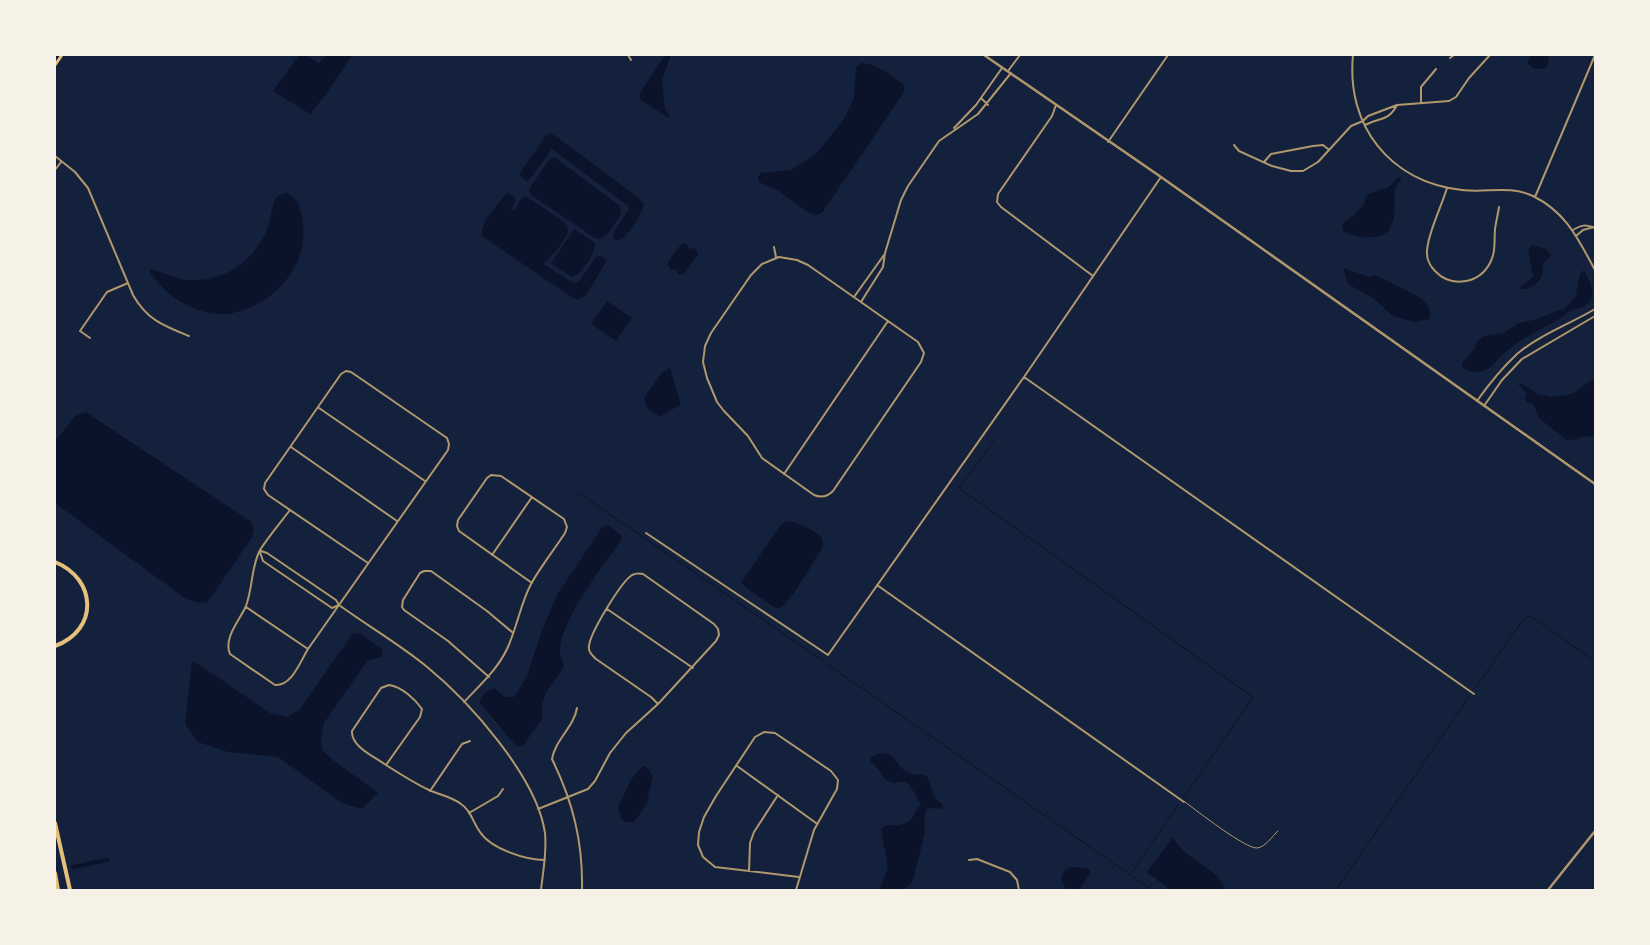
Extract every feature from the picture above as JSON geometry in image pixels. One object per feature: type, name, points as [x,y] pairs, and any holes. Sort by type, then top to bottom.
[{"type":"highway","points":[[55,562],[66,566],[77,575],[87,597],[87,609],[79,629],[70,639],[55,646]]},
{"type":"highway","points":[[55,823],[70,890]]},
{"type":"highway","points":[[55,873],[58,890]]},
{"type":"main road","points":[[55,65],[62,55]]},
{"type":"street","points":[[628,55],[631,60]]},
{"type":"street","points":[[984,55],[1161,177],[1595,484]]},
{"type":"street","points":[[861,302],[883,267],[885,253],[905,192],[939,141],[974,118],[988,104],[1020,55]]},
{"type":"street","points":[[1108,142],[1168,55]]},
{"type":"street","points":[[1353,55],[1351,74],[1354,92],[1363,121],[1374,142],[1398,166],[1418,178],[1447,188],[1509,189],[1535,197],[1550,206],[1564,218],[1573,230],[1595,270]]},
{"type":"street","points":[[1450,58],[1454,55]]},
{"type":"street","points":[[1234,145],[1240,151],[1264,162],[1291,171],[1303,172],[1318,162],[1351,126],[1363,121],[1368,116],[1398,105],[1449,101],[1456,97],[1469,78],[1490,55]]},
{"type":"street","points":[[1535,197],[1594,55]]},
{"type":"street","points":[[951,132],[966,117],[1002,68]]},
{"type":"street","points":[[1421,102],[1421,87],[1436,69]]},
{"type":"street","points":[[981,98],[988,104]]},
{"type":"street","points":[[1056,105],[1052,116],[998,194],[997,202],[1001,207],[1093,276]]},
{"type":"street","points":[[1365,125],[1388,117],[1398,105]]},
{"type":"street","points":[[1264,162],[1271,154],[1323,145],[1329,149]]},
{"type":"street","points":[[55,156],[75,172],[88,188],[139,306],[149,316],[167,327],[189,336]]},
{"type":"street","points":[[55,170],[62,161]]},
{"type":"street","points":[[646,533],[828,655],[1024,377],[1161,177]]},
{"type":"street","points":[[1447,188],[1428,242],[1427,256],[1432,267],[1441,277],[1452,282],[1472,280],[1490,265],[1494,255],[1499,206]]},
{"type":"street","points":[[1573,230],[1583,225],[1595,227]]},
{"type":"street","points":[[1576,236],[1587,228],[1595,227]]},
{"type":"street","points":[[774,247],[776,258]]},
{"type":"street","points":[[854,297],[885,253]]},
{"type":"street","points":[[776,258],[789,258],[802,262],[854,297],[918,342],[923,350],[923,358],[830,494],[818,496],[762,458],[748,436],[717,402],[707,378],[703,362],[705,346],[711,333],[751,275],[762,264],[776,258]]},
{"type":"street","points":[[90,338],[80,331],[107,292],[128,283]]},
{"type":"street","points":[[1477,401],[1495,377],[1519,352],[1595,310]]},
{"type":"street","points":[[1484,406],[1501,382],[1522,359],[1595,316]]},
{"type":"street","points":[[784,474],[888,321]]},
{"type":"street","points":[[1553,332],[1557,339]]},
{"type":"street","points":[[290,510],[260,551],[254,566],[251,591],[246,607],[228,642],[230,654],[275,685],[282,685],[288,682],[308,649],[448,450],[447,438],[351,372],[346,371],[341,374],[265,483],[264,489],[268,495],[368,563]]},
{"type":"street","points":[[1024,377],[1474,694]]},
{"type":"street","points":[[1495,377],[1501,382]]},
{"type":"street","points":[[319,408],[425,481]]},
{"type":"street","points":[[291,446],[397,521]]},
{"type":"street","points":[[464,702],[489,677],[508,648],[522,604],[532,583],[567,527],[564,519],[501,476],[492,475],[487,478],[458,520],[457,526],[459,531],[532,583]]},
{"type":"street","points":[[492,554],[532,497]]},
{"type":"street","points":[[260,551],[267,553],[336,600],[339,605],[426,666],[464,702],[511,758],[527,784],[538,809],[545,833],[546,860],[541,890]]},
{"type":"street","points":[[260,551],[263,560],[332,608],[339,605]]},
{"type":"street","points":[[489,677],[448,641],[404,610],[402,607],[403,600],[420,573],[431,571],[487,611],[512,632]]},
{"type":"street","points":[[538,809],[588,789],[596,781],[610,753],[626,733],[658,704],[716,641],[719,635],[718,628],[643,574],[637,573],[630,576],[607,609],[595,628],[589,645],[591,654],[658,704]]},
{"type":"street","points":[[877,585],[1184,802]]},
{"type":"street","points":[[246,607],[308,649]]},
{"type":"street","points":[[607,609],[692,668]]},
{"type":"street","points":[[386,765],[420,717],[422,709],[396,686],[389,685],[381,688],[352,731],[355,742],[386,765],[409,780],[430,791],[454,800],[465,807],[480,832],[491,842],[514,854],[533,860],[546,860]]},
{"type":"street","points":[[577,708],[575,718],[555,748],[552,759],[568,797],[578,835],[582,890]]},
{"type":"street","points":[[796,890],[817,823],[837,789],[838,780],[832,771],[775,733],[764,732],[756,737],[716,796],[704,817],[699,832],[698,845],[703,857],[715,867],[799,877]]},
{"type":"street","points":[[430,791],[462,744],[470,741]]},
{"type":"street","points":[[737,766],[817,823]]},
{"type":"street","points":[[469,813],[498,796],[503,789]]},
{"type":"street","points":[[749,871],[750,843],[754,832],[778,795]]},
{"type":"street","points":[[1548,890],[1595,830]]},
{"type":"street","points":[[970,860],[977,859],[1010,872],[1017,880],[1019,890]]},
{"type":"lane","points":[[1184,802],[1241,842],[1254,848],[1263,846],[1278,831]]},
{"type":"water","points":[[299,55],[306,55],[319,63],[327,55],[352,55],[310,114],[273,91]]},
{"type":"water","points":[[665,55],[671,55],[662,80],[665,110],[669,118],[641,100],[639,95]]},
{"type":"water","points":[[1531,55],[1549,55],[1547,68],[1531,67],[1527,62]]},
{"type":"water","points":[[861,63],[873,65],[889,74],[904,85],[904,92],[822,213],[817,215],[809,213],[779,191],[759,182],[758,177],[761,173],[791,170],[817,153],[844,119],[854,98],[856,68]]},
{"type":"water","points":[[551,133],[639,198],[644,204],[640,214],[625,236],[616,241],[613,238],[613,233],[629,209],[628,206],[552,149],[530,179],[526,181],[519,174],[547,134]]},
{"type":"water","points":[[554,157],[620,206],[621,214],[607,235],[595,238],[531,195],[529,189],[549,160]]},
{"type":"water","points":[[1398,177],[1401,177],[1401,179],[1395,189],[1394,218],[1389,231],[1373,237],[1355,236],[1344,232],[1343,223],[1364,204],[1366,195],[1389,187]]},
{"type":"water","points":[[287,193],[298,204],[302,218],[303,234],[301,249],[296,264],[278,289],[252,307],[224,314],[210,313],[190,307],[180,302],[163,288],[149,271],[152,269],[177,278],[195,280],[208,279],[232,270],[243,262],[261,242],[267,230],[275,200],[280,195]]},
{"type":"water","points":[[509,193],[516,200],[511,209],[514,211],[520,200],[525,197],[529,198],[567,226],[568,233],[563,242],[544,264],[573,283],[578,283],[596,257],[604,258],[606,262],[586,295],[578,300],[571,297],[482,236],[486,220],[505,195]]},
{"type":"water","points":[[574,229],[595,243],[593,253],[587,263],[580,272],[572,277],[551,263]]},
{"type":"water","points":[[686,243],[690,249],[694,248],[698,254],[685,273],[679,275],[676,269],[671,270],[668,262],[681,244]]},
{"type":"water","points":[[1532,245],[1546,249],[1551,255],[1544,262],[1539,281],[1529,287],[1519,289],[1533,277],[1528,249]]},
{"type":"water","points":[[1343,268],[1369,277],[1376,275],[1411,293],[1424,301],[1430,312],[1429,319],[1415,322],[1393,316],[1373,298],[1348,284]]},
{"type":"water","points":[[1584,270],[1591,284],[1593,294],[1589,303],[1571,311],[1519,342],[1487,369],[1474,372],[1463,368],[1462,364],[1475,348],[1477,341],[1484,336],[1503,333],[1519,323],[1538,319],[1564,309],[1575,298],[1580,274]]},
{"type":"water","points":[[607,301],[632,318],[616,341],[591,324]]},
{"type":"water","points":[[670,368],[681,404],[660,417],[647,408],[644,397],[662,373]]},
{"type":"water","points":[[1595,378],[1595,437],[1588,436],[1571,440],[1567,440],[1539,418],[1533,404],[1527,402],[1524,397],[1527,394],[1518,384],[1525,385],[1537,394],[1552,397],[1572,394]]},
{"type":"water","points":[[86,412],[250,521],[254,528],[252,537],[208,602],[200,603],[186,599],[55,503],[55,441],[75,416]]},
{"type":"water","points":[[788,521],[815,532],[823,540],[823,544],[822,549],[794,593],[782,607],[777,609],[741,583],[781,524]]},
{"type":"water","points":[[608,525],[622,536],[621,540],[584,594],[567,624],[560,652],[564,667],[546,693],[542,705],[542,719],[522,747],[516,746],[479,702],[485,692],[494,688],[505,697],[514,697],[527,676],[541,633],[557,595],[603,526]]},
{"type":"water","points":[[353,633],[361,634],[382,649],[382,657],[368,660],[324,723],[321,739],[322,750],[378,793],[362,809],[342,803],[278,757],[228,752],[198,742],[185,724],[192,661],[270,713],[287,717],[300,709]]},
{"type":"water","points":[[881,753],[890,755],[909,773],[927,776],[934,796],[944,806],[941,809],[929,808],[926,811],[924,820],[925,832],[913,881],[904,890],[879,890],[888,868],[881,829],[886,825],[900,825],[910,821],[921,803],[905,781],[893,783],[885,780],[870,759],[874,755]]},
{"type":"water","points":[[644,766],[650,771],[653,778],[647,804],[634,822],[626,822],[621,819],[618,808],[632,779]]},
{"type":"water","points":[[1173,837],[1185,852],[1215,875],[1226,890],[1170,890],[1147,872]]},
{"type":"water","points":[[1072,867],[1087,868],[1091,872],[1079,890],[1066,890],[1061,878],[1065,870]]},
{"type":"waterway","points":[[996,438],[959,488],[1253,697],[1184,797]]},
{"type":"waterway","points":[[579,493],[823,661]]},
{"type":"waterway","points":[[1474,690],[1524,618],[1530,616],[1595,661]]},
{"type":"waterway","points":[[827,664],[1152,890]]},
{"type":"waterway","points":[[1336,890],[1469,697]]},
{"type":"waterway","points":[[1131,874],[1178,805]]},
{"type":"waterway","points":[[73,867],[107,860]]}]
